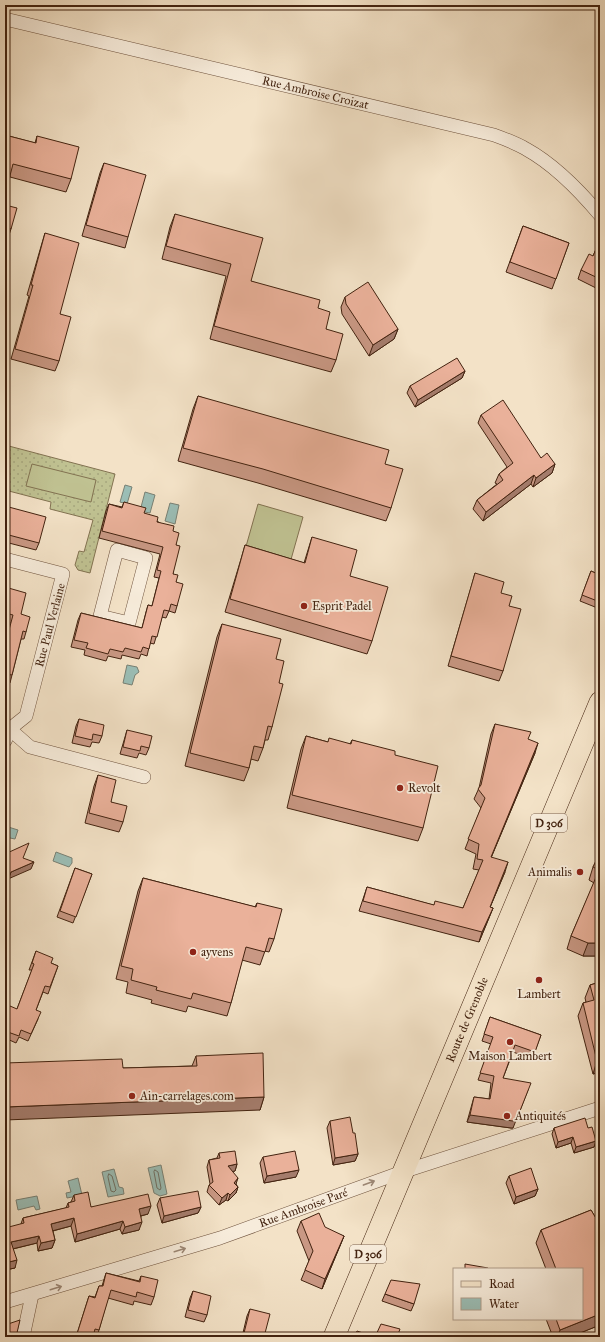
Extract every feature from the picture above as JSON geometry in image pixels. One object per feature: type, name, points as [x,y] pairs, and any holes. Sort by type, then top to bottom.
[{"type":"main road","name":"Route de Grenoble","points":[[334,1337],[600,702]]},
{"type":"street","name":"Rue Ambroise Croizat","points":[[5,19],[494,135],[526,149],[555,169],[583,195],[600,215]]},
{"type":"street","points":[[117,550],[146,558],[129,623],[100,616],[117,550]]},
{"type":"street","name":"Rue Paul Verlaine","points":[[5,559],[63,574],[26,716],[8,726],[5,742]]},
{"type":"street","points":[[8,726],[30,747],[144,777]]},
{"type":"street","name":"Rue Ambroise Paré","points":[[5,1302],[220,1238],[402,1172],[600,1108]]},
{"type":"street","points":[[23,1337],[32,1295]]},
{"type":"green space","points":[[5,445],[115,474],[90,573],[78,570],[75,565],[79,551],[84,552],[93,520],[50,509],[51,502],[5,490]]},
{"type":"green space","points":[[32,464],[96,480],[91,502],[26,486]]},
{"type":"green space","points":[[258,504],[303,517],[288,570],[243,557]]},
{"type":"water","points":[[125,485],[132,487],[127,504],[120,502]]},
{"type":"water","points":[[145,492],[155,495],[150,513],[140,511]]},
{"type":"water","points":[[170,503],[179,505],[175,524],[165,521]]},
{"type":"water","points":[[127,665],[137,667],[139,672],[135,675],[132,685],[123,683]]},
{"type":"water","points":[[5,826],[18,830],[15,839],[5,837]]},
{"type":"water","points":[[56,852],[72,858],[72,863],[69,867],[53,861]]},
{"type":"water","points":[[161,1165],[167,1194],[160,1196],[154,1193],[148,1168]]},
{"type":"water","points":[[114,1169],[119,1187],[123,1188],[124,1194],[108,1197],[102,1172]]},
{"type":"water","points":[[78,1178],[82,1195],[67,1198],[66,1193],[71,1192],[68,1181]]},
{"type":"water","points":[[37,1196],[40,1209],[36,1210],[34,1206],[18,1210],[16,1200]]},
{"type":"building","points":[[5,135],[36,143],[37,136],[79,147],[71,179],[13,164],[5,195]]},
{"type":"building","points":[[104,163],[146,175],[128,237],[86,225]]},
{"type":"building","points":[[5,205],[17,208],[11,229],[5,227]]},
{"type":"building","points":[[175,214],[263,238],[251,281],[320,300],[318,308],[330,312],[326,329],[343,334],[336,360],[214,326],[231,264],[166,246]]},
{"type":"building","points":[[523,226],[569,243],[556,279],[510,262]]},
{"type":"building","points":[[45,233],[79,243],[60,314],[71,317],[59,361],[15,349],[33,285],[31,285]]},
{"type":"building","points":[[600,240],[600,279],[581,270],[589,254],[593,256]]},
{"type":"building","points":[[368,282],[398,329],[373,345],[346,304],[345,297]]},
{"type":"building","points":[[457,358],[465,371],[418,400],[410,386]]},
{"type":"building","points":[[198,396],[389,450],[385,464],[403,469],[391,508],[263,469],[183,448]]},
{"type":"building","points":[[503,400],[541,458],[547,453],[555,464],[536,478],[534,475],[486,512],[477,500],[503,480],[499,474],[513,463],[481,415]]},
{"type":"building","points":[[124,502],[146,508],[144,513],[158,517],[157,522],[174,526],[173,531],[179,533],[176,545],[180,546],[173,574],[178,575],[176,582],[183,584],[177,606],[171,604],[169,611],[164,610],[157,637],[152,636],[149,649],[143,647],[141,652],[125,648],[123,652],[110,649],[108,654],[86,648],[88,643],[74,640],[81,613],[142,628],[148,605],[152,606],[161,571],[157,570],[163,547],[102,531],[109,504],[122,508]]},
{"type":"building","points":[[5,506],[46,517],[39,543],[5,534]]},
{"type":"building","name":"Esprit Padel","points":[[312,537],[357,550],[350,576],[388,587],[372,641],[230,599],[245,545],[305,563]]},
{"type":"building","points":[[591,571],[600,575],[600,602],[582,595]]},
{"type":"building","points":[[475,573],[504,582],[501,593],[512,596],[509,606],[521,609],[503,671],[451,656]]},
{"type":"building","points":[[5,587],[26,593],[21,614],[30,617],[26,632],[23,631],[12,675],[5,674],[5,645],[13,615],[5,613]]},
{"type":"building","points":[[222,624],[281,639],[276,659],[284,661],[279,683],[283,684],[272,727],[268,726],[263,748],[254,746],[249,768],[190,753]]},
{"type":"building","points":[[79,719],[104,725],[102,736],[93,734],[92,740],[75,736]]},
{"type":"building","points":[[495,724],[531,732],[528,739],[538,743],[491,857],[508,862],[490,907],[493,908],[482,932],[363,901],[367,887],[434,905],[435,901],[463,908],[483,860],[477,859],[479,844],[468,839],[485,798],[478,789],[481,785]]},
{"type":"building","points":[[127,730],[152,736],[149,748],[141,746],[140,751],[123,747]]},
{"type":"building","points":[[306,736],[328,742],[329,738],[351,744],[352,740],[395,751],[395,755],[438,766],[423,828],[292,795]]},
{"type":"building","points":[[98,775],[116,780],[111,802],[127,806],[123,822],[89,813]]},
{"type":"building","points":[[29,843],[23,858],[34,862],[11,872],[5,886],[5,854]]},
{"type":"building","points":[[599,855],[600,943],[588,943],[571,936],[599,870],[593,867]]},
{"type":"building","points":[[75,868],[92,874],[76,917],[60,911]]},
{"type":"building","name":"ayvens","points":[[143,878],[256,907],[257,903],[282,909],[274,939],[269,938],[265,952],[246,947],[231,1003],[193,993],[191,999],[156,990],[157,987],[131,980],[133,969],[121,966]]},
{"type":"building","points":[[36,951],[53,958],[51,963],[58,966],[50,987],[45,986],[36,1010],[41,1012],[31,1034],[21,1030],[19,1036],[5,1031],[5,1018],[10,1006],[17,1009],[34,964],[32,963]]},
{"type":"building","points":[[600,982],[600,1060],[597,1061],[583,1003],[594,1000],[590,985]]},
{"type":"building","points":[[490,1017],[541,1035],[535,1052],[515,1045],[503,1078],[531,1083],[516,1121],[470,1115],[474,1097],[490,1099],[494,1076],[480,1073],[493,1037],[484,1034]]},
{"type":"building","name":"Ain-carrelages.com","points":[[263,1053],[264,1097],[5,1107],[5,1063],[122,1059],[123,1068],[197,1066],[196,1056]]},
{"type":"building","points":[[350,1117],[353,1133],[355,1133],[358,1154],[335,1158],[330,1121]]},
{"type":"building","points":[[585,1118],[588,1128],[592,1127],[596,1141],[576,1147],[573,1137],[558,1142],[554,1128]]},
{"type":"building","points":[[235,1151],[237,1164],[228,1166],[238,1178],[234,1183],[238,1187],[230,1195],[228,1193],[222,1198],[209,1185],[213,1182],[209,1160],[220,1158],[219,1153]]},
{"type":"building","points":[[295,1151],[299,1170],[267,1176],[263,1157]]},
{"type":"building","points":[[531,1168],[538,1189],[516,1197],[509,1176]]},
{"type":"building","points":[[198,1191],[201,1207],[164,1216],[160,1198]]},
{"type":"building","points":[[88,1192],[91,1207],[148,1194],[151,1206],[139,1209],[142,1222],[125,1227],[123,1221],[77,1234],[74,1218],[51,1224],[55,1240],[41,1243],[39,1236],[11,1242],[17,1260],[5,1263],[5,1228],[24,1223],[23,1218],[69,1207],[68,1203],[75,1201],[74,1195]]},
{"type":"building","points":[[591,1210],[600,1225],[600,1314],[560,1330],[556,1320],[583,1320],[583,1268],[556,1268],[541,1230]]},
{"type":"building","points":[[319,1213],[325,1227],[344,1236],[325,1279],[305,1270],[313,1251],[301,1221]]},
{"type":"building","points":[[465,1264],[488,1268],[465,1268]]},
{"type":"building","points":[[106,1273],[140,1282],[141,1276],[158,1280],[154,1297],[137,1292],[136,1297],[111,1290],[99,1330],[95,1329],[93,1337],[76,1337],[89,1296],[95,1298],[99,1286],[103,1286]]},
{"type":"building","points":[[391,1280],[420,1284],[414,1304],[385,1294]]},
{"type":"building","points":[[193,1291],[211,1296],[207,1315],[188,1310]]},
{"type":"building","points":[[250,1309],[270,1314],[264,1337],[243,1337]]},
{"type":"building","points":[[20,1320],[16,1337],[5,1337],[5,1325]]},
{"type":"building","points":[[381,1324],[400,1329],[397,1337],[375,1337]]},
{"type":"building","points":[[357,1331],[375,1337],[354,1337]]},
{"type":"place","name":"Esprit Padel","points":[[304,606]]},
{"type":"place","name":"Revolt","points":[[400,788]]},
{"type":"place","name":"Animalis","points":[[580,872]]},
{"type":"place","name":"ayvens","points":[[193,952]]},
{"type":"place","name":"Lambert","points":[[539,980]]},
{"type":"place","name":"Maison Lambert","points":[[510,1042]]},
{"type":"place","name":"Ain-carrelages.com","points":[[132,1096]]},
{"type":"place","name":"Antiquités","points":[[507,1116]]}]
